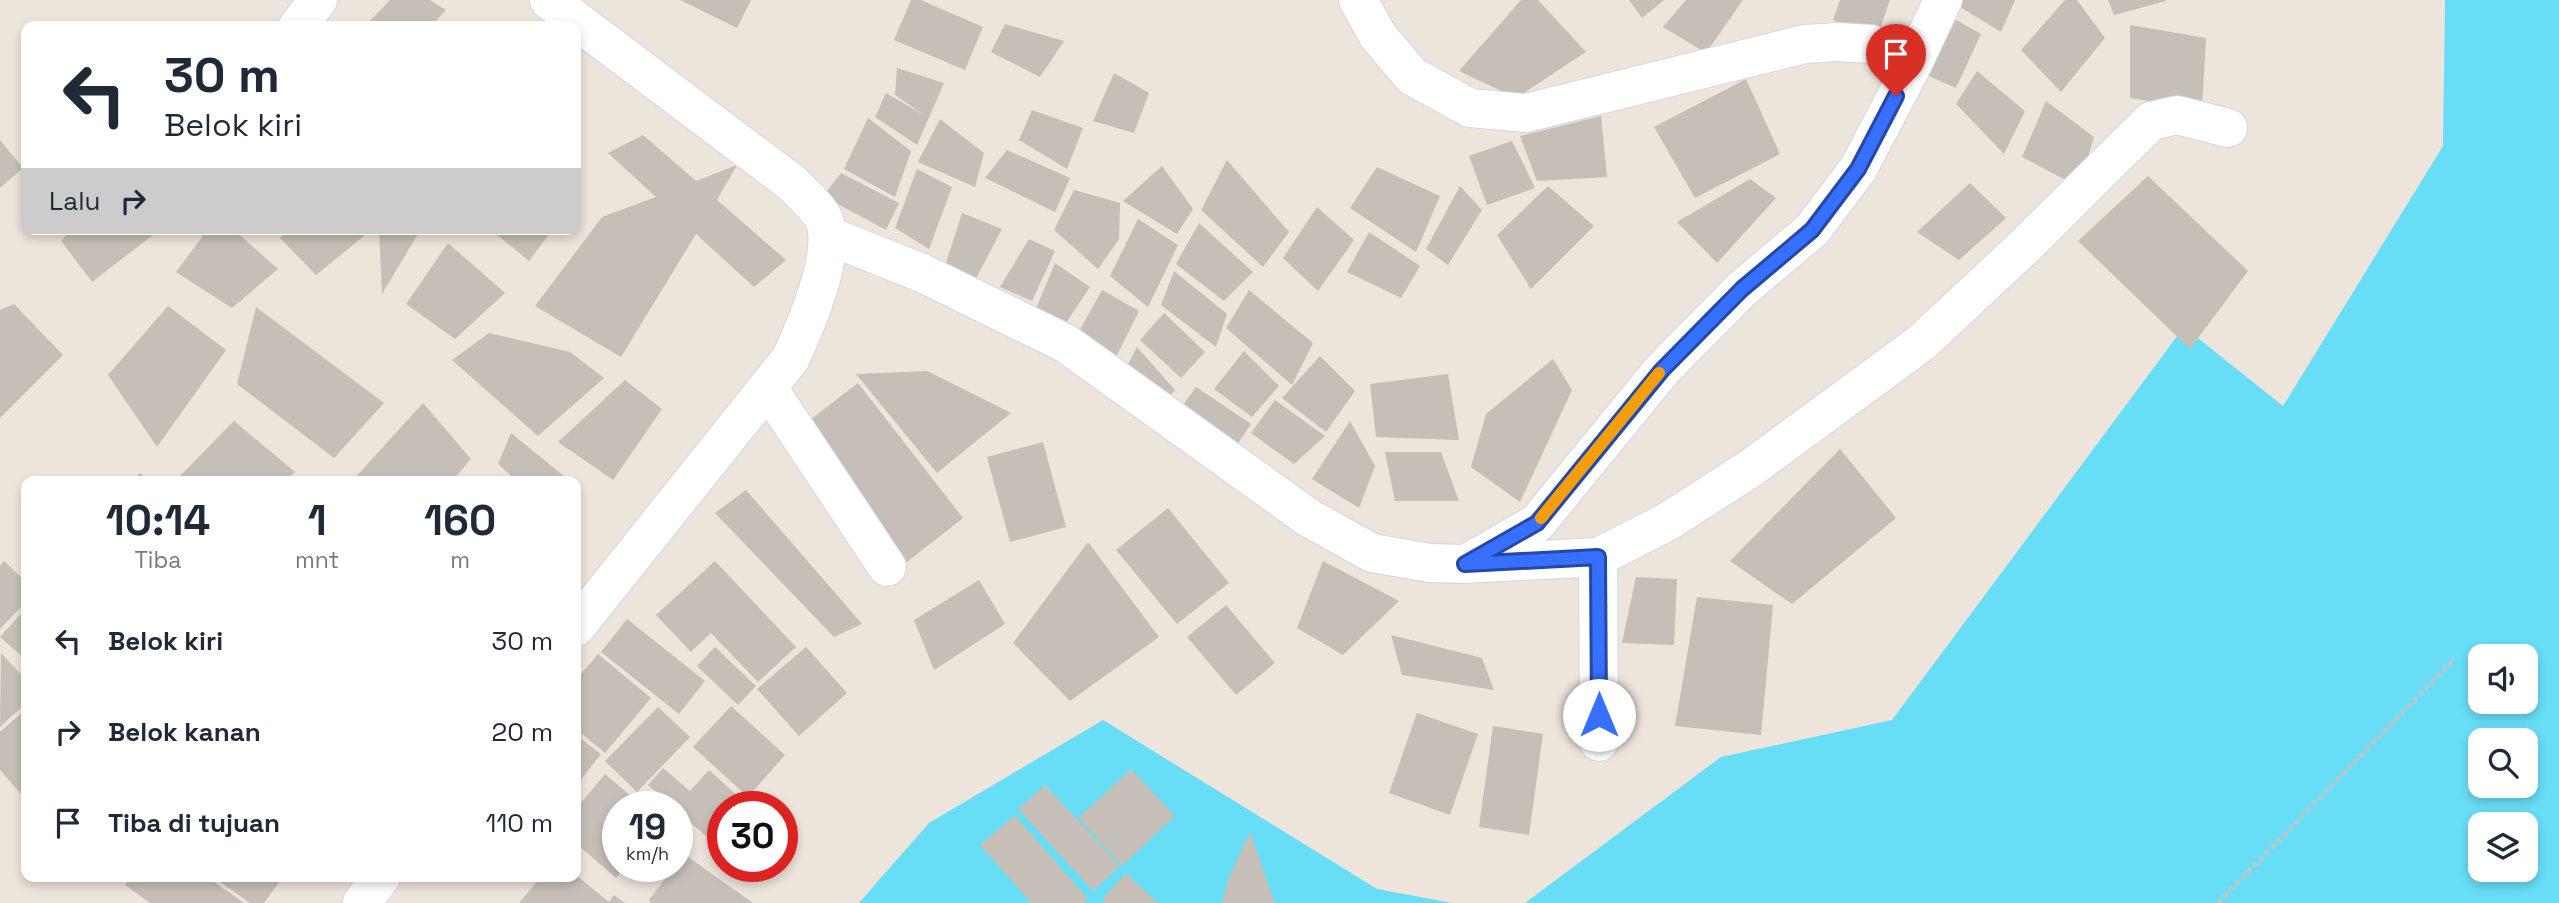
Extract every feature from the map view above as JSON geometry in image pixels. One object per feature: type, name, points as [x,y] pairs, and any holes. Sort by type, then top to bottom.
[{"type":"street","points":[[302,21],[318,0]]},
{"type":"street","points":[[549,0],[577,21]]},
{"type":"street","points":[[1358,0],[1378,36],[1412,76],[1470,108],[1526,113],[1805,44],[1871,44],[1913,63]]},
{"type":"street","points":[[1465,564],[1537,523],[1662,370],[1742,289],[1812,230],[1858,169],[1943,0]]},
{"type":"street","points":[[581,24],[792,183],[822,216],[829,236],[822,274],[791,358],[581,621]]},
{"type":"street","points":[[829,236],[922,273],[1065,343],[1310,518],[1372,553],[1430,563],[1465,564],[1598,557],[1667,522],[1751,468],[1921,343],[2026,245],[2151,121],[2176,114],[2228,128]]},
{"type":"street","points":[[768,388],[887,567]]},
{"type":"street","points":[[1598,557],[1599,742]]},
{"type":"street","points":[[362,903],[377,882]]},
{"type":"path","points":[[2218,903],[2455,658]]},
{"type":"water","points":[[2445,0],[2559,0],[2559,903],[1525,903],[1721,757],[1892,720],[2184,327],[2283,406],[2443,146]]},
{"type":"water","points":[[1103,720],[1377,889],[1452,903],[859,903],[929,823]]},
{"type":"building","points":[[390,0],[430,0],[446,10],[436,21],[370,21]]},
{"type":"building","points":[[680,0],[751,0],[737,28]]},
{"type":"building","points":[[911,0],[921,0],[983,27],[965,70],[894,40]]},
{"type":"building","points":[[1521,0],[1538,0],[1586,52],[1516,98],[1459,71]]},
{"type":"building","points":[[1629,0],[1664,0],[1642,18]]},
{"type":"building","points":[[1686,0],[1743,0],[1706,53],[1663,27]]},
{"type":"building","points":[[1840,0],[1890,0],[1876,40],[1833,20]]},
{"type":"building","points":[[1959,0],[2015,0],[2001,32],[1957,5]]},
{"type":"building","points":[[2065,0],[2077,0],[2105,38],[2061,92],[2021,50]]},
{"type":"building","points":[[2108,0],[2165,0],[2166,1],[2114,15]]},
{"type":"building","points":[[1944,13],[1981,34],[1956,88],[1922,73]]},
{"type":"building","points":[[1005,24],[1064,41],[1040,77],[991,52]]},
{"type":"building","points":[[2130,25],[2206,38],[2202,109],[2130,98]]},
{"type":"building","points":[[897,68],[944,83],[917,145],[875,117],[886,93],[924,115],[895,95]]},
{"type":"building","points":[[1977,71],[2025,111],[2004,154],[1956,104]]},
{"type":"building","points":[[1114,73],[1149,93],[1134,133],[1093,121]]},
{"type":"building","points":[[1746,79],[1780,154],[1695,198],[1654,127]]},
{"type":"building","points":[[2046,101],[2094,137],[2079,187],[2022,157]]},
{"type":"building","points":[[1032,110],[1083,128],[1067,169],[1019,140]]},
{"type":"building","points":[[1601,116],[1607,177],[1537,181],[1520,136]]},
{"type":"building","points":[[868,118],[911,151],[895,197],[844,169]]},
{"type":"building","points":[[940,119],[984,153],[975,187],[918,162]]},
{"type":"building","points":[[643,135],[696,181],[737,165],[717,200],[786,260],[754,287],[696,234],[621,357],[535,306],[602,217],[656,197],[608,153]]},
{"type":"building","points":[[0,140],[21,166],[21,170],[0,188]]},
{"type":"building","points":[[1512,141],[1535,188],[1487,205],[1469,156]]},
{"type":"building","points":[[1007,150],[1070,178],[1055,212],[985,178]]},
{"type":"building","points":[[1227,160],[1289,232],[1263,267],[1201,210]]},
{"type":"building","points":[[1162,166],[1193,209],[1177,234],[1123,201]]},
{"type":"building","points":[[1377,167],[1440,196],[1416,252],[1350,208]]},
{"type":"building","points":[[917,169],[952,187],[929,249],[895,228]]},
{"type":"building","points":[[841,173],[899,203],[886,230],[823,196]]},
{"type":"building","points":[[2148,176],[2248,271],[2190,349],[2078,241]]},
{"type":"building","points":[[1750,179],[1776,198],[1717,263],[1677,222]]},
{"type":"building","points":[[1970,183],[2006,218],[1959,260],[1917,232]]},
{"type":"building","points":[[1460,186],[1482,210],[1448,265],[1426,249]]},
{"type":"building","points":[[1548,186],[1594,226],[1531,289],[1497,235]]},
{"type":"building","points":[[1074,190],[1120,203],[1119,239],[1098,269],[1054,230]]},
{"type":"building","points":[[1317,207],[1354,240],[1318,291],[1283,258]]},
{"type":"building","points":[[962,213],[1002,229],[973,284],[945,266]]},
{"type":"building","points":[[1138,219],[1178,245],[1148,307],[1110,276]]},
{"type":"building","points":[[1199,223],[1253,272],[1224,301],[1176,264]]},
{"type":"building","points":[[1369,232],[1420,266],[1401,298],[1347,272]]},
{"type":"building","points":[[66,235],[153,235],[92,282],[61,241]]},
{"type":"building","points":[[204,235],[240,235],[278,269],[232,308],[176,272]]},
{"type":"building","points":[[283,235],[364,236],[316,275],[280,238]]},
{"type":"building","points":[[379,235],[417,235],[382,294]]},
{"type":"building","points":[[497,235],[548,235],[529,261]]},
{"type":"building","points":[[1029,239],[1055,251],[1032,301],[1000,287]]},
{"type":"building","points":[[448,243],[505,293],[455,339],[406,304]]},
{"type":"building","points":[[1055,263],[1090,287],[1064,326],[1035,311]]},
{"type":"building","points":[[1174,271],[1227,314],[1216,347],[1161,305]]},
{"type":"building","points":[[1102,290],[1139,311],[1115,359],[1078,333]]},
{"type":"building","points":[[1249,290],[1313,343],[1292,385],[1226,328]]},
{"type":"building","points":[[14,304],[63,355],[0,418],[0,310]]},
{"type":"building","points":[[168,306],[226,350],[157,447],[108,375]]},
{"type":"building","points":[[256,307],[384,403],[334,458],[237,384]]},
{"type":"building","points":[[1164,313],[1205,352],[1181,378],[1140,340]]},
{"type":"building","points":[[489,333],[570,352],[604,378],[538,436],[452,360]]},
{"type":"building","points":[[1137,347],[1175,390],[1163,404],[1123,374]]},
{"type":"building","points":[[1244,351],[1279,386],[1252,417],[1214,389]]},
{"type":"building","points":[[1320,356],[1355,391],[1326,432],[1282,398]]},
{"type":"building","points":[[1553,359],[1572,390],[1520,502],[1471,467],[1486,414]]},
{"type":"building","points":[[927,371],[1011,413],[937,473],[856,374]]},
{"type":"building","points":[[1448,374],[1459,440],[1376,437],[1370,384]]},
{"type":"building","points":[[625,380],[662,409],[613,480],[558,442]]},
{"type":"building","points":[[858,383],[963,518],[907,562],[802,426]]},
{"type":"building","points":[[1196,387],[1251,424],[1233,451],[1175,416]]},
{"type":"building","points":[[1275,400],[1325,436],[1294,464],[1251,433]]},
{"type":"building","points":[[423,403],[471,459],[456,476],[357,476]]},
{"type":"building","points":[[234,421],[295,472],[291,476],[180,476]]},
{"type":"building","points":[[1350,421],[1375,466],[1359,508],[1312,479]]},
{"type":"building","points":[[511,433],[564,476],[511,476],[498,464]]},
{"type":"building","points":[[1043,442],[1066,527],[1010,542],[987,457]]},
{"type":"building","points":[[1840,449],[1896,518],[1792,604],[1730,561]]},
{"type":"building","points":[[1385,452],[1441,452],[1459,501],[1395,501]]},
{"type":"building","points":[[746,490],[862,624],[834,637],[715,513]]},
{"type":"building","points":[[1168,508],[1229,583],[1177,624],[1116,550]]},
{"type":"building","points":[[1088,542],[1159,637],[1070,701],[1013,643]]},
{"type":"building","points":[[4,561],[21,577],[21,607],[0,629],[0,565]]},
{"type":"building","points":[[715,561],[796,647],[758,682],[711,633],[691,652],[656,615]]},
{"type":"building","points":[[1323,561],[1399,601],[1343,655],[1297,628]]},
{"type":"building","points":[[1636,577],[1677,579],[1674,645],[1622,643]]},
{"type":"building","points":[[979,580],[1005,624],[934,670],[914,620]]},
{"type":"building","points":[[1697,597],[1773,605],[1761,735],[1675,726]]},
{"type":"building","points":[[1226,605],[1275,663],[1236,695],[1187,637]]},
{"type":"building","points":[[21,614],[21,656],[0,637]]},
{"type":"building","points":[[627,619],[705,681],[679,714],[601,652]]},
{"type":"building","points":[[1391,635],[1482,658],[1494,690],[1402,675]]},
{"type":"building","points":[[715,647],[756,686],[738,705],[697,666]]},
{"type":"building","points":[[806,647],[847,693],[799,736],[757,689]]},
{"type":"building","points":[[1,653],[21,675],[21,708],[0,727]]},
{"type":"building","points":[[598,654],[651,698],[605,753],[581,733],[581,674]]},
{"type":"building","points":[[731,706],[785,755],[753,791],[741,791],[693,747]]},
{"type":"building","points":[[658,707],[690,737],[638,791],[605,761]]},
{"type":"building","points":[[21,713],[21,794],[0,770],[0,732]]},
{"type":"building","points":[[1417,713],[1478,734],[1450,815],[1389,793]]},
{"type":"building","points":[[1493,726],[1543,734],[1529,835],[1479,827]]},
{"type":"building","points":[[581,739],[601,754],[581,780]]},
{"type":"building","points":[[663,768],[690,791],[655,791],[648,785]]},
{"type":"building","points":[[1131,769],[1175,816],[1122,866],[1078,818]]},
{"type":"building","points":[[709,770],[732,791],[707,791],[707,837],[693,825],[693,791],[690,791]]},
{"type":"building","points":[[605,774],[625,791],[602,791],[602,866],[581,847],[581,803]]},
{"type":"building","points":[[1045,785],[1120,866],[1093,891],[1018,809]]},
{"type":"building","points":[[1015,815],[1088,899],[1083,903],[1031,903],[980,845]]},
{"type":"building","points":[[1250,832],[1275,903],[1222,903],[1229,877]]},
{"type":"building","points":[[693,860],[707,870],[707,882],[723,882],[753,903],[651,903],[649,900],[663,882],[693,882]]},
{"type":"building","points":[[1126,873],[1158,903],[1106,903],[1102,899]]},
{"type":"building","points":[[581,879],[609,902],[614,895],[625,903],[519,903],[537,882],[581,882]]},
{"type":"building","points":[[127,882],[214,882],[244,903],[150,903],[125,885]]},
{"type":"building","points":[[220,882],[279,882],[264,903],[250,903]]},
{"type":"slow traffic","points":[[1541,518],[1659,373]]},
{"type":"route","points":[[1599,715],[1598,557],[1465,564],[1537,523],[1662,370],[1742,289],[1812,230],[1858,169],[1896,96]]}]
